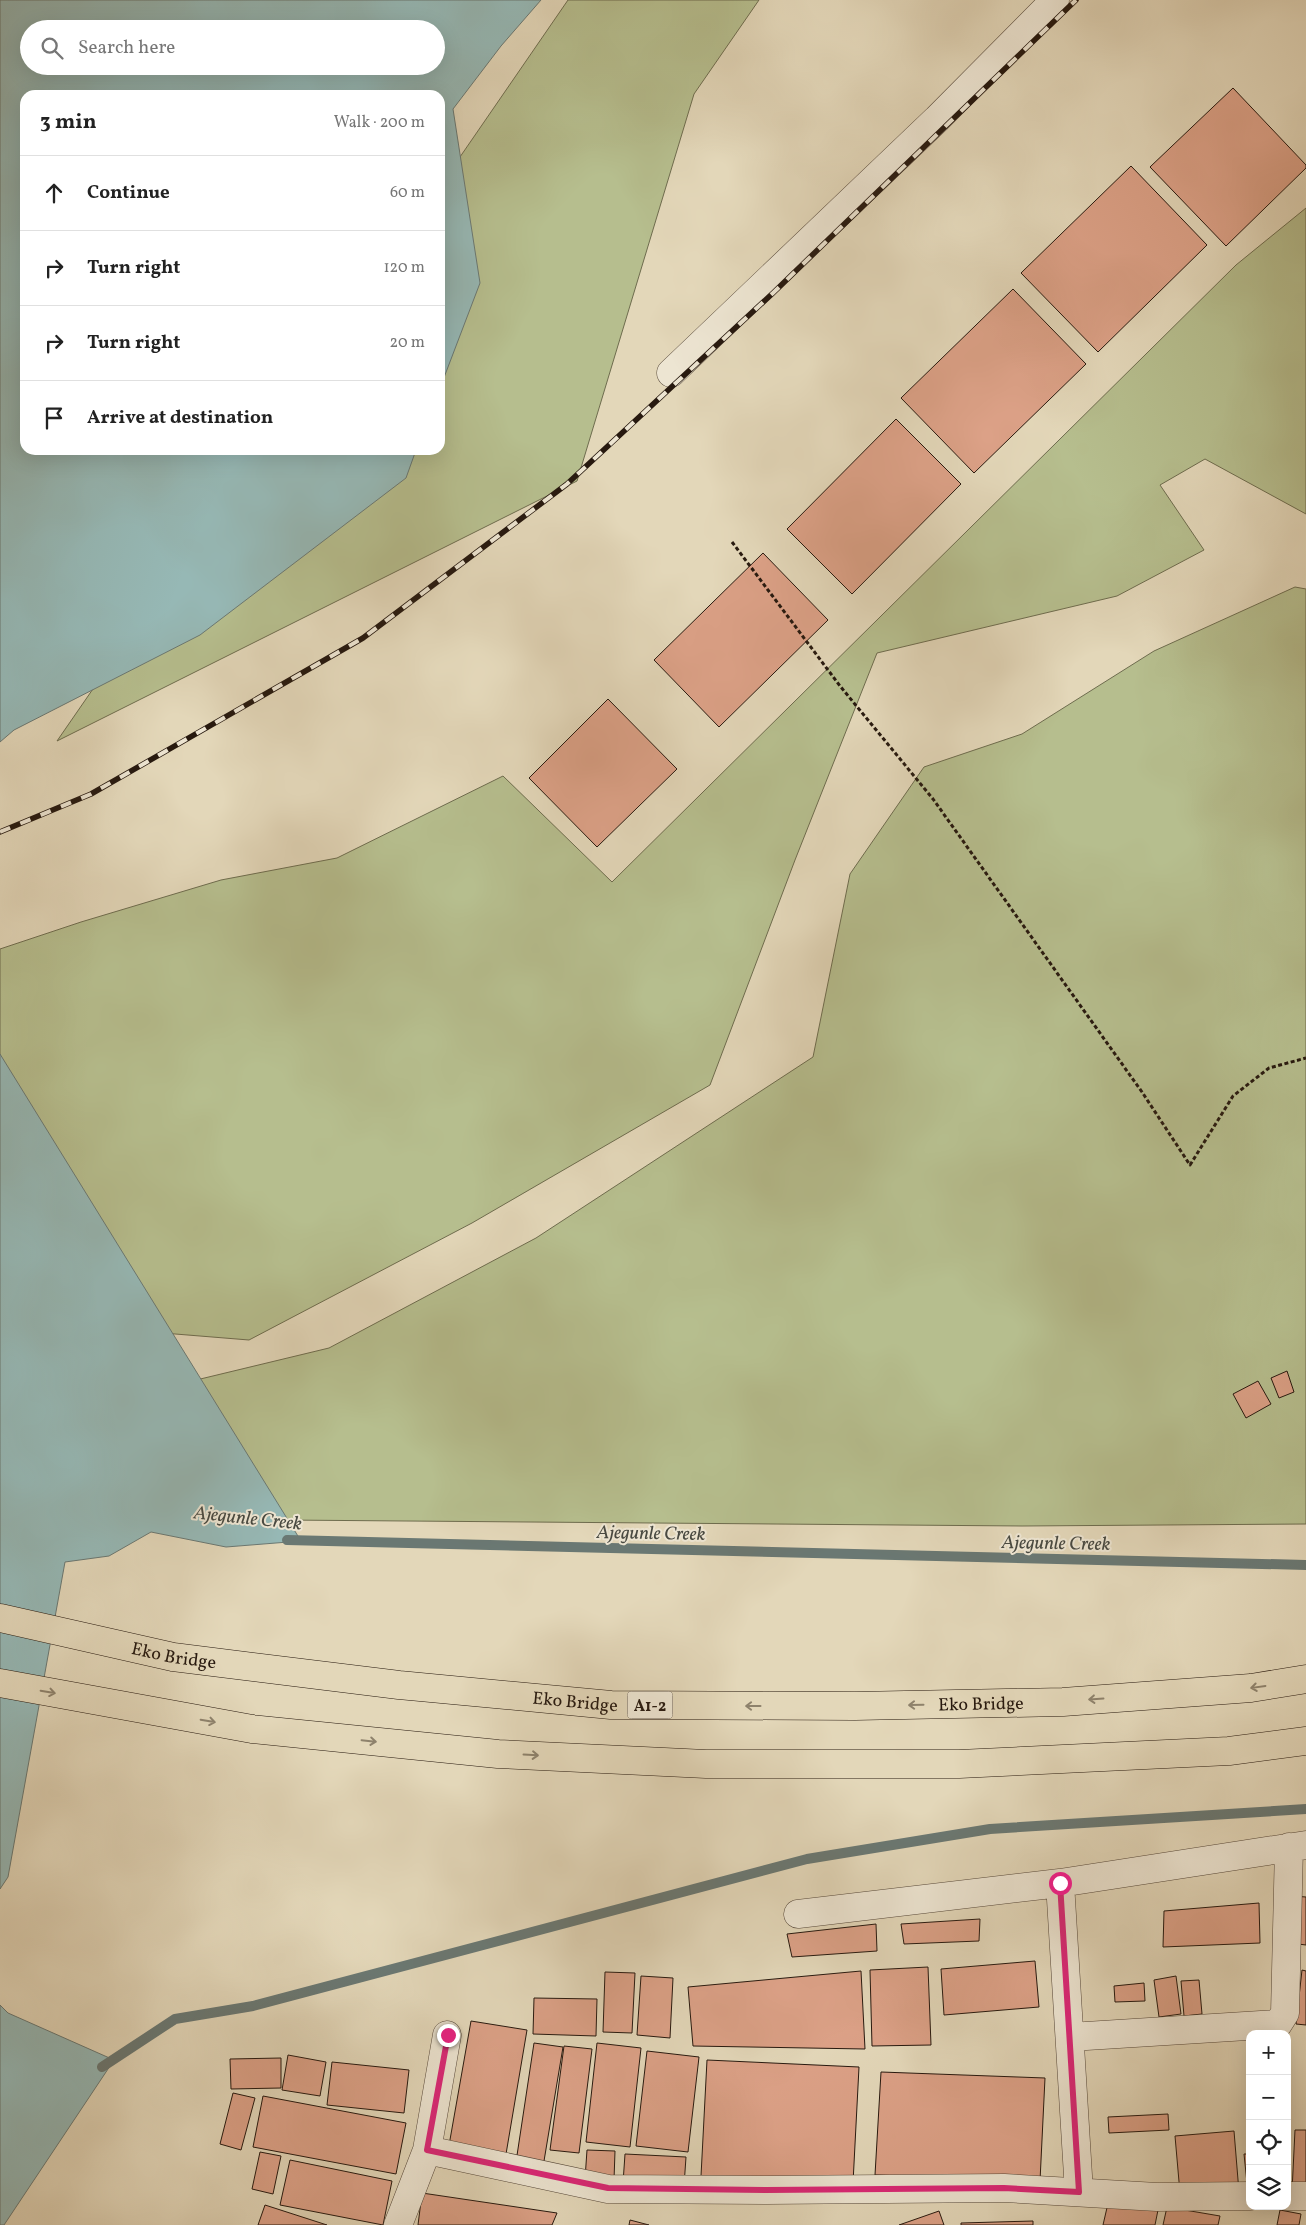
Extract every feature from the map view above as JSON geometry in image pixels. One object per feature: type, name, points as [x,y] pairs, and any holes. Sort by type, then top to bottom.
[{"type":"highway","name":"Eko Bridge","points":[[0,1618],[173,1657],[400,1685],[611,1705],[855,1706],[1063,1702],[1251,1688],[1306,1679]]},
{"type":"highway","points":[[0,1682],[252,1729],[498,1754],[706,1764],[959,1764],[1229,1751],[1306,1741]]},
{"type":"street","points":[[671,373],[937,119],[1055,0]]},
{"type":"street","points":[[798,1914],[1060,1883],[1298,1846],[1285,2013],[1278,2024],[1070,2037]]},
{"type":"street","points":[[1060,1883],[1079,2192]]},
{"type":"street","points":[[398,2225],[427,2150],[448,2035]]},
{"type":"street","points":[[427,2150],[608,2188],[777,2190],[1004,2188],[1157,2197],[1246,2196]]},
{"type":"street","points":[[1291,2196],[1306,2196]]},
{"type":"path","points":[[732,542],[840,686],[934,799],[1142,1092],[1190,1165],[1233,1096],[1269,1068],[1306,1058]]},
{"type":"green space","points":[[568,0],[759,0],[694,94],[577,481],[57,741],[255,455],[445,455],[445,179]]},
{"type":"green space","points":[[1306,208],[1306,514],[1205,459],[1160,485],[1204,550],[1117,596],[877,653],[795,860],[710,1085],[472,1223],[249,1340],[163,1333],[0,1215],[0,949],[81,922],[221,880],[337,858],[503,776],[612,882],[1236,265]]},
{"type":"green space","points":[[1295,587],[1306,589],[1306,1524],[1022,1526],[283,1520],[163,1388],[329,1348],[536,1238],[813,1057],[850,874],[924,767],[1022,734],[1154,651]]},
{"type":"water","points":[[0,0],[541,0],[501,46],[453,109],[480,283],[445,375],[445,90],[20,90],[20,455],[414,455],[406,478],[200,635],[14,730],[0,742]]},
{"type":"water","points":[[0,1054],[301,1541],[226,1547],[151,1532],[109,1556],[65,1562],[8,1877],[0,1889]]},
{"type":"water","points":[[0,2005],[8,2013],[114,2060],[4,2225],[0,2225]]},
{"type":"building","points":[[1233,88],[1306,165],[1306,168],[1226,246],[1150,167]]},
{"type":"building","points":[[1131,166],[1207,245],[1098,352],[1021,273]]},
{"type":"building","points":[[1013,289],[1086,364],[974,473],[901,398]]},
{"type":"building","points":[[896,419],[961,484],[852,594],[787,529]]},
{"type":"building","points":[[763,553],[828,620],[719,727],[654,660]]},
{"type":"building","points":[[608,699],[677,769],[597,847],[529,778]]},
{"type":"building","points":[[1287,1371],[1294,1392],[1279,1398],[1271,1378]]},
{"type":"building","points":[[1258,1381],[1271,1404],[1246,1418],[1233,1394]]},
{"type":"building","points":[[1293,1896],[1306,1897],[1306,1945],[1290,1943]]},
{"type":"building","points":[[1259,1903],[1260,1943],[1163,1947],[1164,1911]]},
{"type":"building","points":[[980,1919],[979,1941],[904,1944],[901,1924]]},
{"type":"building","points":[[876,1924],[877,1951],[792,1957],[787,1934]]},
{"type":"building","points":[[1035,1961],[1039,2007],[944,2015],[941,1969]]},
{"type":"building","points":[[928,1967],[931,2045],[872,2046],[870,1970]]},
{"type":"building","points":[[1302,1970],[1306,1971],[1306,2025],[1296,2024]]},
{"type":"building","points":[[861,1971],[865,2049],[693,2046],[688,1987]]},
{"type":"building","points":[[605,1972],[635,1973],[632,2033],[603,2032]]},
{"type":"building","points":[[641,1976],[673,1978],[670,2038],[637,2035]]},
{"type":"building","points":[[1176,1976],[1181,2014],[1159,2017],[1154,1980]]},
{"type":"building","points":[[1199,1980],[1202,2014],[1184,2016],[1181,1981]]},
{"type":"building","points":[[1144,1983],[1145,2001],[1115,2002],[1114,1986]]},
{"type":"building","points":[[534,1998],[597,1999],[596,2036],[533,2034]]},
{"type":"building","points":[[471,2021],[527,2030],[505,2160],[448,2151]]},
{"type":"building","points":[[534,2043],[563,2047],[543,2167],[516,2162]]},
{"type":"building","points":[[597,2043],[641,2048],[630,2147],[586,2142]]},
{"type":"building","points":[[564,2046],[592,2049],[579,2153],[550,2150]]},
{"type":"building","points":[[647,2051],[699,2057],[688,2152],[636,2146]]},
{"type":"building","points":[[288,2055],[326,2062],[320,2096],[282,2090]]},
{"type":"building","points":[[281,2058],[281,2088],[231,2089],[230,2059]]},
{"type":"building","points":[[707,2060],[859,2067],[853,2183],[701,2176]]},
{"type":"building","points":[[332,2062],[409,2070],[404,2113],[327,2105]]},
{"type":"building","points":[[881,2072],[1045,2078],[1040,2181],[875,2175]]},
{"type":"building","points":[[233,2093],[255,2098],[241,2150],[220,2144]]},
{"type":"building","points":[[263,2096],[406,2123],[396,2174],[253,2147]]},
{"type":"building","points":[[1168,2114],[1169,2130],[1109,2133],[1108,2117]]},
{"type":"building","points":[[1295,2130],[1306,2130],[1306,2192],[1292,2191]]},
{"type":"building","points":[[1234,2131],[1239,2192],[1180,2193],[1175,2136]]},
{"type":"building","points":[[587,2150],[615,2151],[614,2180],[585,2179]]},
{"type":"building","points":[[260,2152],[281,2156],[273,2194],[252,2189]]},
{"type":"building","points":[[625,2154],[686,2157],[684,2186],[623,2183]]},
{"type":"building","points":[[1244,2154],[1246,2154],[1246,2174]]},
{"type":"building","points":[[290,2160],[392,2181],[383,2225],[280,2205]]},
{"type":"building","points":[[422,2193],[557,2213],[552,2225],[418,2225]]},
{"type":"building","points":[[1109,2199],[1158,2210],[1155,2225],[1103,2225]]},
{"type":"building","points":[[265,2205],[327,2225],[258,2225]]},
{"type":"building","points":[[1167,2207],[1220,2216],[1218,2225],[1163,2225]]},
{"type":"building","points":[[1280,2210],[1301,2214],[1299,2225],[1277,2225]]},
{"type":"building","points":[[939,2211],[944,2225],[899,2225]]},
{"type":"building","points":[[630,2220],[649,2225],[629,2225]]},
{"type":"building","points":[[1033,2221],[1033,2225],[961,2225],[961,2223]]},
{"type":"waterway","name":"Ajegunle Creek","points":[[287,1540],[1306,1565]]},
{"type":"waterway","points":[[102,2067],[175,2019],[253,2006],[807,1859],[990,1829],[1306,1809]]},
{"type":"railway","points":[[0,832],[91,794],[363,638],[567,484],[773,293],[1076,0]]},
{"type":"route","points":[[448,2035],[427,2150],[608,2188],[854,2190],[1004,2188],[1079,2192],[1060,1883]]}]
